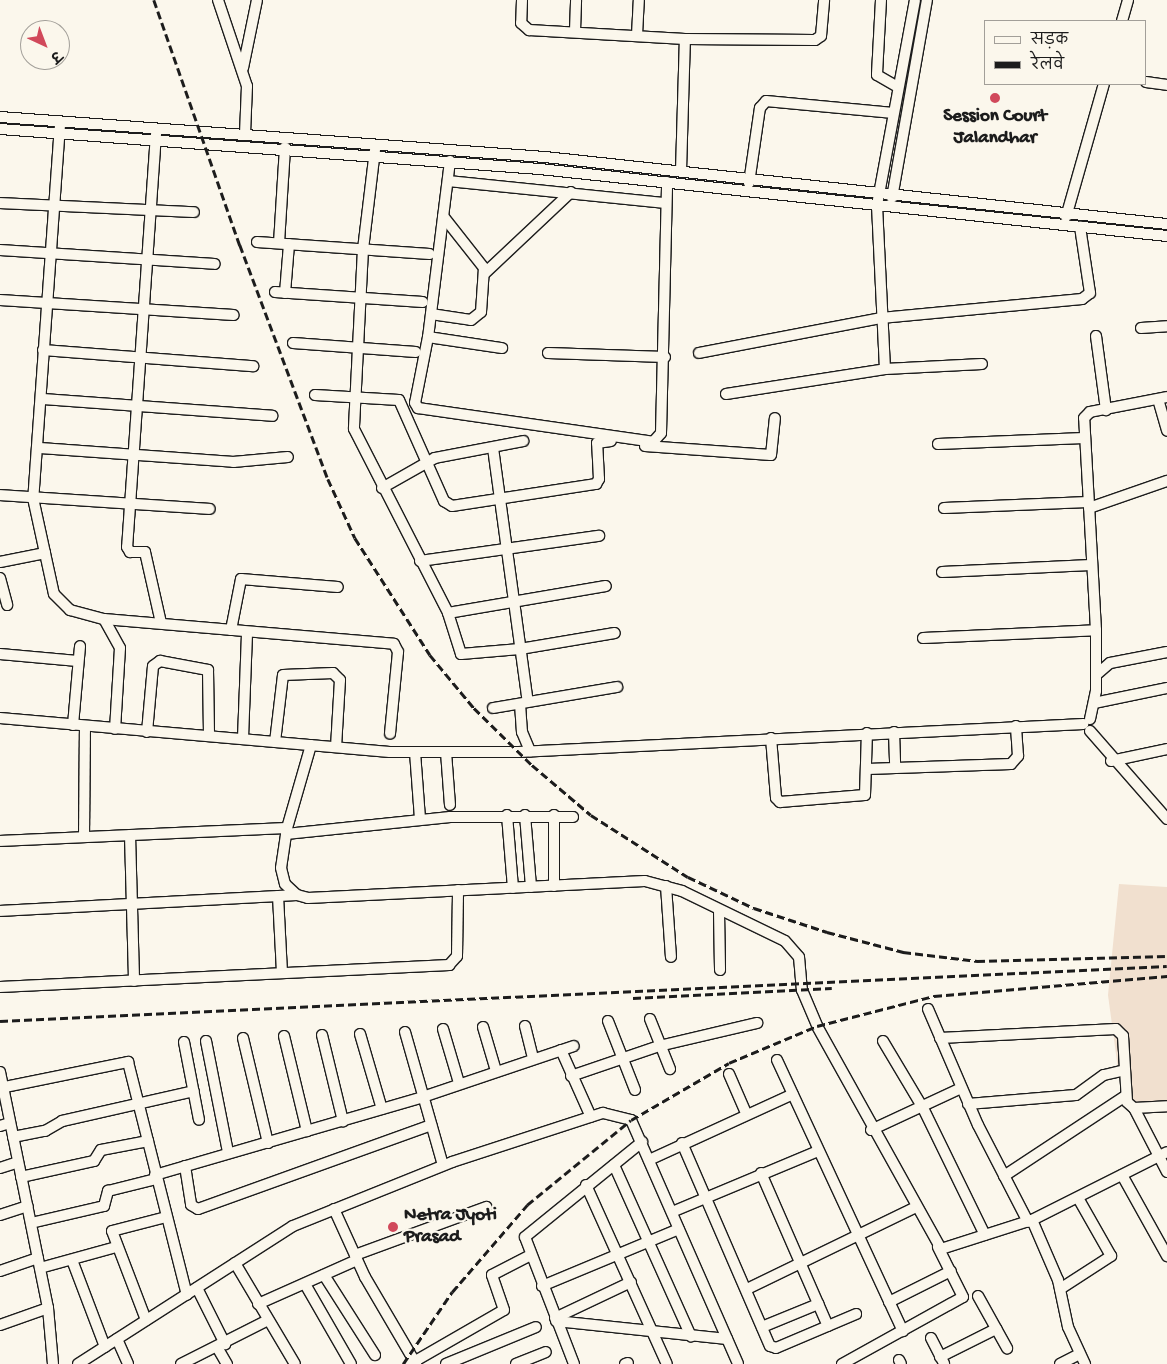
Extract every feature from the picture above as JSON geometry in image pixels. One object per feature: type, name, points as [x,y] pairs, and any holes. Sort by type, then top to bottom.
[{"type":"street","points":[[218,0],[243,68],[248,94],[245,134]]},
{"type":"street","points":[[243,68],[258,0]]},
{"type":"street","points":[[522,0],[522,27],[685,39],[815,40],[821,36],[824,0]]},
{"type":"street","points":[[575,31],[576,0]]},
{"type":"street","points":[[637,35],[639,0]]},
{"type":"street","points":[[882,0],[877,75],[898,87]]},
{"type":"street","points":[[885,370],[877,205],[915,0]]},
{"type":"street","points":[[891,207],[927,0]]},
{"type":"street","points":[[1122,20],[1128,0]]},
{"type":"street","points":[[680,171],[685,39]]},
{"type":"street","points":[[907,44],[918,46]]},
{"type":"street","points":[[1147,82],[1167,85]]},
{"type":"street","points":[[1063,225],[1104,85]]},
{"type":"street","points":[[748,191],[760,108],[766,101],[893,113]]},
{"type":"street","points":[[0,117],[60,126],[156,133],[284,147],[667,182],[1167,236]]},
{"type":"street","points":[[0,129],[60,126]]},
{"type":"street","points":[[60,126],[44,350],[40,448],[33,498],[54,594],[63,606],[104,618],[247,633],[394,644],[398,652],[390,734]]},
{"type":"street","points":[[156,133],[245,134],[376,143],[750,178],[1167,224]]},
{"type":"street","points":[[156,133],[141,309],[127,550],[145,552],[161,623]]},
{"type":"street","points":[[376,143],[363,249],[354,397],[355,434],[448,613],[463,656],[520,650],[615,633]]},
{"type":"street","points":[[284,147],[284,244],[280,293],[423,302]]},
{"type":"street","points":[[450,161],[428,337],[416,402],[421,410],[652,442],[662,433],[667,182]]},
{"type":"street","points":[[448,181],[666,203]]},
{"type":"street","points":[[431,314],[478,318],[485,274],[571,192]]},
{"type":"street","points":[[0,203],[194,212]]},
{"type":"street","points":[[444,216],[485,274]]},
{"type":"street","points":[[699,353],[881,318],[1087,297],[1080,227]]},
{"type":"street","points":[[257,242],[430,254]]},
{"type":"street","points":[[0,250],[215,264]]},
{"type":"street","points":[[0,300],[234,315]]},
{"type":"street","points":[[1141,328],[1167,326]]},
{"type":"street","points":[[1096,336],[1106,410]]},
{"type":"street","points":[[428,337],[502,348]]},
{"type":"street","points":[[293,343],[358,346],[416,352]]},
{"type":"street","points":[[44,350],[253,366]]},
{"type":"street","points":[[548,353],[665,357]]},
{"type":"street","points":[[726,394],[885,370],[982,364]]},
{"type":"street","points":[[315,394],[399,400],[448,505],[500,500],[597,483],[600,440],[690,452],[771,455],[775,418]]},
{"type":"street","points":[[1087,725],[1094,703],[1096,630],[1084,438],[1085,415],[1163,398],[1167,431]]},
{"type":"street","points":[[43,399],[135,404],[272,416]]},
{"type":"street","points":[[938,444],[1084,438]]},
{"type":"street","points":[[382,488],[427,462],[523,441]]},
{"type":"street","points":[[40,448],[234,462],[288,457]]},
{"type":"street","points":[[493,448],[520,650],[524,703],[522,732],[530,751]]},
{"type":"street","points":[[944,508],[1088,505],[1167,481]]},
{"type":"street","points":[[0,495],[210,509]]},
{"type":"street","points":[[420,561],[599,536]]},
{"type":"street","points":[[0,562],[45,553]]},
{"type":"street","points":[[942,572],[1091,564]]},
{"type":"street","points":[[0,578],[7,605]]},
{"type":"street","points":[[231,630],[241,579],[338,587]]},
{"type":"street","points":[[448,613],[606,586]]},
{"type":"street","points":[[104,618],[120,648],[115,729]]},
{"type":"street","points":[[923,638],[1096,630]]},
{"type":"street","points":[[243,738],[247,633]]},
{"type":"street","points":[[73,725],[80,646]]},
{"type":"street","points":[[1096,676],[1110,663],[1167,652]]},
{"type":"street","points":[[0,654],[78,661]]},
{"type":"street","points":[[146,732],[153,666],[160,661],[208,670],[209,736]]},
{"type":"street","points":[[275,742],[283,675],[332,673],[340,680],[336,747]]},
{"type":"street","points":[[493,708],[617,687]]},
{"type":"street","points":[[1094,703],[1167,688]]},
{"type":"street","points":[[0,718],[146,732],[416,752],[530,751],[1016,726],[1087,725]]},
{"type":"street","points":[[1087,725],[1111,761],[1166,817]]},
{"type":"street","points":[[84,726],[84,837]]},
{"type":"street","points":[[867,769],[1011,764],[1018,756],[1016,726]]},
{"type":"street","points":[[894,732],[896,768]]},
{"type":"street","points":[[771,738],[776,798],[780,802],[862,797],[867,792],[868,733]]},
{"type":"street","points":[[297,894],[281,876],[286,831],[310,745]]},
{"type":"street","points":[[1111,761],[1167,749]]},
{"type":"street","points":[[416,752],[420,819]]},
{"type":"street","points":[[446,752],[450,805]]},
{"type":"street","points":[[0,841],[286,831],[420,819],[506,815],[573,816]]},
{"type":"street","points":[[506,815],[512,888]]},
{"type":"street","points":[[525,815],[531,887]]},
{"type":"street","points":[[554,815],[554,886]]},
{"type":"street","points":[[130,835],[134,981]]},
{"type":"street","points":[[0,911],[132,905],[297,894],[308,898],[632,881],[666,886],[776,935],[795,951],[805,1000],[872,1130],[938,1247],[963,1297],[842,1364]]},
{"type":"street","points":[[666,886],[671,957]]},
{"type":"street","points":[[0,987],[454,964],[458,890]]},
{"type":"street","points":[[278,896],[282,973]]},
{"type":"street","points":[[719,911],[720,970]]},
{"type":"street","points":[[928,1009],[968,1104],[1004,1176],[1030,1221],[1060,1289],[1068,1327],[1085,1364]]},
{"type":"street","points":[[650,1019],[659,1046],[670,1069]]},
{"type":"street","points":[[608,1021],[634,1090]]},
{"type":"street","points":[[571,1076],[622,1057],[659,1046],[756,1023]]},
{"type":"street","points":[[483,1026],[496,1071]]},
{"type":"street","points":[[525,1026],[533,1057]]},
{"type":"street","points":[[443,1029],[459,1083]]},
{"type":"street","points":[[940,1038],[1116,1029],[1123,1036],[1121,1071],[1124,1097],[1134,1108],[1163,1154],[1167,1172]]},
{"type":"street","points":[[405,1032],[444,1166]]},
{"type":"street","points":[[360,1034],[382,1109]]},
{"type":"street","points":[[322,1035],[343,1120]]},
{"type":"street","points":[[284,1036],[307,1131]]},
{"type":"street","points":[[243,1038],[268,1142]]},
{"type":"street","points":[[206,1041],[228,1152]]},
{"type":"street","points":[[883,1041],[923,1108],[985,1235]]},
{"type":"street","points":[[184,1042],[199,1120]]},
{"type":"street","points":[[31,1223],[104,1206],[108,1191],[156,1177],[228,1152],[423,1097],[533,1057],[574,1046]]},
{"type":"street","points":[[561,1050],[591,1117]]},
{"type":"street","points":[[777,1060],[857,1238],[903,1331]]},
{"type":"street","points":[[2,1088],[128,1062],[140,1102],[156,1177],[187,1295]]},
{"type":"street","points":[[968,1104],[1076,1095],[1104,1075],[1121,1071]]},
{"type":"street","points":[[0,1072],[48,1308],[53,1364]]},
{"type":"street","points":[[729,1074],[746,1114]]},
{"type":"street","points":[[872,1130],[923,1108],[961,1088]]},
{"type":"street","points":[[14,1137],[140,1102],[194,1091]]},
{"type":"street","points":[[649,1160],[682,1143],[792,1094]]},
{"type":"street","points":[[1004,1176],[1124,1097]]},
{"type":"street","points":[[1134,1108],[1167,1106]]},
{"type":"street","points":[[78,1364],[293,1226],[444,1166],[591,1117],[622,1115],[631,1120],[642,1142],[738,1364]]},
{"type":"street","points":[[0,1126],[10,1123]]},
{"type":"street","points":[[185,1166],[191,1205],[198,1210],[431,1125]]},
{"type":"street","points":[[21,1176],[94,1161],[101,1150],[148,1140]]},
{"type":"street","points":[[574,1364],[524,1242],[529,1232],[642,1142]]},
{"type":"street","points":[[682,1143],[747,1289],[770,1346],[776,1348],[856,1314]]},
{"type":"street","points":[[672,1212],[761,1173],[818,1151]]},
{"type":"street","points":[[938,1247],[945,1250],[1030,1221],[1163,1154]]},
{"type":"street","points":[[0,1168],[18,1162]]},
{"type":"street","points":[[614,1164],[691,1336]]},
{"type":"street","points":[[761,1173],[800,1266],[828,1326]]},
{"type":"street","points":[[1122,1175],[1167,1256]]},
{"type":"street","points":[[586,1185],[667,1364]]},
{"type":"street","points":[[1060,1289],[1111,1256],[1078,1198]]},
{"type":"street","points":[[0,1215],[28,1206]]},
{"type":"street","points":[[258,1304],[305,1284],[356,1258],[486,1206]]},
{"type":"street","points":[[747,1289],[800,1266],[916,1207]]},
{"type":"street","points":[[334,1209],[356,1258],[413,1362],[504,1310],[492,1275],[529,1256]]},
{"type":"street","points":[[146,1320],[116,1247],[114,1229],[166,1217]]},
{"type":"street","points":[[542,1286],[679,1229]]},
{"type":"street","points":[[0,1271],[39,1263],[72,1260],[116,1247]]},
{"type":"street","points":[[72,1260],[105,1347]]},
{"type":"street","points":[[235,1263],[295,1364]]},
{"type":"street","points":[[889,1302],[951,1271]]},
{"type":"street","points":[[324,1275],[375,1355]]},
{"type":"street","points":[[556,1319],[631,1282]]},
{"type":"street","points":[[305,1284],[352,1364]]},
{"type":"street","points":[[197,1288],[227,1364]]},
{"type":"street","points":[[978,1296],[1007,1348]]},
{"type":"street","points":[[762,1327],[818,1304]]},
{"type":"street","points":[[0,1325],[48,1308]]},
{"type":"street","points":[[556,1319],[652,1328],[691,1336],[727,1339]]},
{"type":"street","points":[[181,1364],[268,1320]]},
{"type":"street","points":[[446,1364],[536,1327]]},
{"type":"street","points":[[931,1338],[942,1360],[996,1329]]},
{"type":"street","points":[[117,1339],[128,1364]]},
{"type":"street","points":[[516,1364],[546,1352]]},
{"type":"street","points":[[1060,1364],[1080,1354]]},
{"type":"shaded area","points":[[1119,884],[1167,887],[1167,1102],[1123,1106],[1108,995]]},
{"type":"railway","points":[[154,0],[240,245],[328,479],[355,538],[430,655],[474,708],[532,765],[591,815],[688,877],[754,908],[827,932],[903,952],[977,961],[1167,956]]},
{"type":"railway","points":[[0,1021],[1167,966]]},
{"type":"railway","points":[[403,1364],[452,1292],[527,1205],[631,1120],[729,1063],[817,1026],[934,996],[1167,976]]},
{"type":"railway","points":[[633,998],[832,988]]},
{"type":"place","name":"Session Court Jalandhar","points":[[995,98]]},
{"type":"place","name":"Netra Jyoti Prasad","points":[[393,1227]]}]
